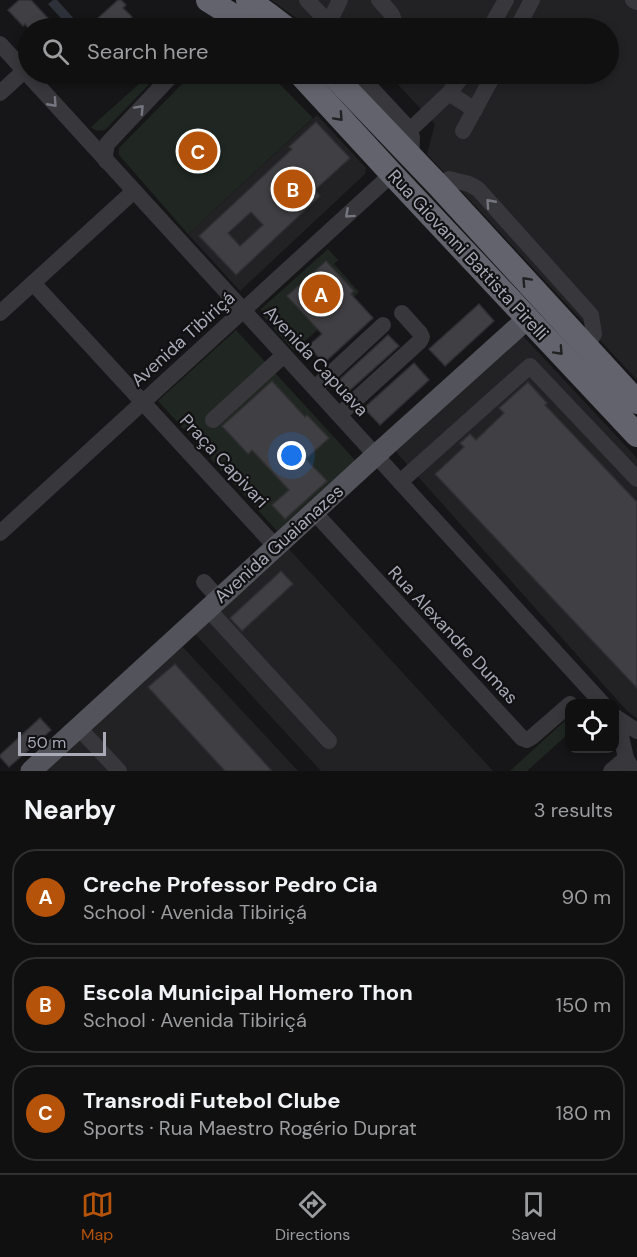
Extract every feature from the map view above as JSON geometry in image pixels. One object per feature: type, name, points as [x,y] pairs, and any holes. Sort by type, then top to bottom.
[{"type":"highway","points":[[208,0],[232,10],[269,15],[273,18]]},
{"type":"highway","name":"Rua Giovanni Battista Pirelli","points":[[309,84],[637,435]]},
{"type":"highway","name":"Rua Giovanni Battista Pirelli","points":[[355,84],[411,157],[637,402]]},
{"type":"main road","name":"Avenida Guaianazes","points":[[31,771],[528,318]]},
{"type":"street","points":[[307,0],[324,18]]},
{"type":"street","points":[[331,18],[340,0]]},
{"type":"street","points":[[379,0],[393,18]]},
{"type":"street","points":[[496,18],[506,0]]},
{"type":"street","points":[[522,18],[532,0]]},
{"type":"street","points":[[633,0],[637,2]]},
{"type":"street","name":"Avenida Capuava","points":[[0,44],[18,64]]},
{"type":"street","points":[[0,93],[18,76]]},
{"type":"street","name":"Avenida Capuava","points":[[36,84],[89,142],[106,152],[134,190],[243,311],[599,699]]},
{"type":"street","points":[[106,152],[164,84]]},
{"type":"street","points":[[361,84],[374,93],[410,130],[411,157]]},
{"type":"street","points":[[374,93],[375,84]]},
{"type":"street","points":[[410,130],[456,84]]},
{"type":"street","points":[[463,131],[489,84]]},
{"type":"street","points":[[449,93],[475,110]]},
{"type":"street","name":"Avenida Tibiriçá","points":[[0,533],[392,174]]},
{"type":"street","points":[[0,313],[134,190]]},
{"type":"street","name":"Praça Capivari","points":[[33,283],[276,547]]},
{"type":"street","points":[[339,414],[420,341],[422,337],[420,333],[402,313]]},
{"type":"street","points":[[315,388],[383,325]]},
{"type":"street","points":[[213,420],[284,355]]},
{"type":"street","points":[[400,482],[530,366],[637,479]]},
{"type":"street","name":"Rua Alexandre Dumas","points":[[314,513],[522,738],[527,740],[532,737],[565,708]]},
{"type":"street","points":[[204,582],[214,604],[329,741]]},
{"type":"street","name":"Rua Alexandre Dumas","points":[[576,699],[589,687]]},
{"type":"street","points":[[619,720],[637,731]]},
{"type":"street","points":[[78,727],[119,771]]},
{"type":"street","points":[[611,771],[629,764],[619,727]]},
{"type":"shaded area","points":[[57,0],[73,18],[61,18],[48,4]]},
{"type":"shaded area","points":[[271,0],[637,0],[637,380],[427,154],[435,124],[397,84],[619,84],[619,18],[296,18]]},
{"type":"shaded area","points":[[139,84],[149,84],[106,129],[98,131],[91,127]]},
{"type":"shaded area","points":[[182,84],[280,84],[313,118],[188,234],[119,155],[119,148]]},
{"type":"shaded area","points":[[317,115],[366,168],[365,174],[240,291],[188,234]]},
{"type":"shaded area","points":[[328,249],[338,260],[334,264],[359,292],[294,351],[261,314],[261,309]]},
{"type":"shaded area","points":[[236,330],[355,460],[277,531],[158,401]]},
{"type":"shaded area","points":[[523,336],[637,458],[637,719],[626,710],[619,699],[616,699],[397,453],[397,450]]},
{"type":"shaded area","points":[[288,548],[493,771],[321,771],[194,633]]},
{"type":"shaded area","points":[[181,645],[298,771],[43,771]]},
{"type":"shaded area","points":[[565,721],[565,737],[527,771],[510,771]]},
{"type":"building","points":[[19,0],[31,0],[48,18],[18,18],[18,21],[8,10]]},
{"type":"building","points":[[118,0],[126,5],[123,8],[132,17],[131,18],[98,18]]},
{"type":"building","points":[[316,122],[350,158],[315,190],[320,196],[236,275],[199,236],[292,149],[289,147]],"holes":[[[251,212],[263,225],[240,246],[228,233]]]},
{"type":"building","points":[[326,261],[354,291],[351,294],[373,318],[324,363],[308,346],[322,334],[287,296]]},
{"type":"building","points":[[479,304],[494,321],[445,366],[429,349]]},
{"type":"building","points":[[388,335],[399,346],[349,391],[339,380]]},
{"type":"building","points":[[414,363],[429,380],[380,425],[364,408]]},
{"type":"building","points":[[272,381],[305,417],[307,415],[329,438],[306,459],[327,481],[285,519],[272,505],[289,490],[252,450],[248,454],[222,426]]},
{"type":"building","points":[[528,382],[547,403],[545,405],[637,502],[637,688],[435,474],[464,447],[460,443],[470,434],[476,440],[504,413],[499,408]]},
{"type":"building","points":[[281,571],[293,584],[242,631],[230,618]]},
{"type":"building","points":[[175,664],[272,771],[225,771],[148,687]]},
{"type":"building","points":[[40,718],[51,730],[9,767],[0,755]]},
{"type":"place","name":"Transrodi Futebol Clube","points":[[198,151]]},
{"type":"place","name":"Escola Municipal Homero Thon","points":[[293,189]]},
{"type":"place","name":"Creche Professor Pedro Cia","points":[[321,294]]}]
